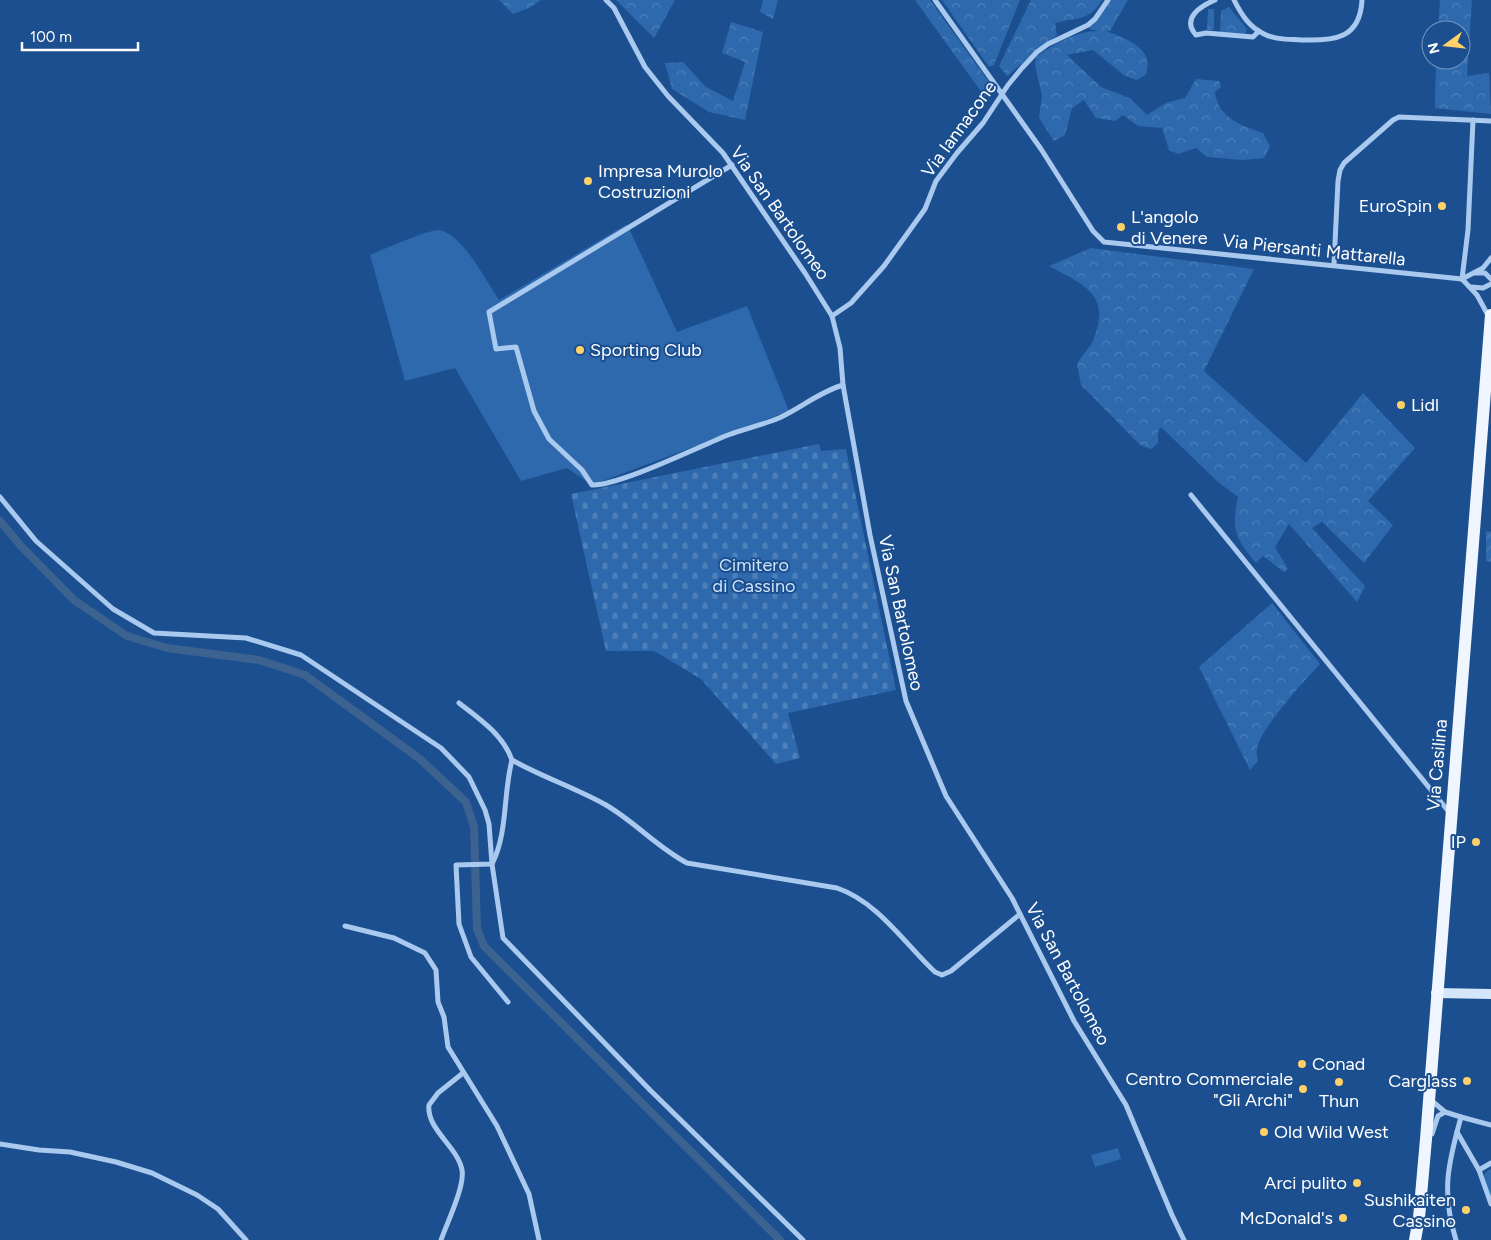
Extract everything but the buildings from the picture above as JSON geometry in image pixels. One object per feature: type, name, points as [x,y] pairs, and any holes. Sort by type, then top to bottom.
[{"type":"main road","name":"Via Casilina","points":[[1414,1240],[1419,1218],[1429,1098],[1491,315]]},
{"type":"main road","name":"Via Casilina","points":[[1419,1218],[1424,1240]]},
{"type":"street","name":"Via San Bartolomeo","points":[[606,0],[614,8],[645,67],[668,96],[723,153],[832,316],[840,348],[843,385],[870,535],[906,701],[946,796],[1020,914],[1074,1021],[1126,1105],[1184,1240]]},
{"type":"street","name":"Via Piersanti Mattarella","points":[[935,0],[1041,149],[1093,231],[1102,241],[1462,279]]},
{"type":"street","name":"Via Iannacone","points":[[832,316],[851,303],[868,285],[925,209],[936,181],[956,153],[983,123],[1001,95],[1037,52],[1088,25],[1095,19],[1108,0]]},
{"type":"street","points":[[1215,0],[1199,7],[1192,16],[1192,26],[1196,35],[1206,33],[1253,37],[1259,31]]},
{"type":"street","points":[[1234,0],[1241,14],[1259,31],[1283,39],[1330,40],[1349,32],[1359,20],[1362,0]]},
{"type":"street","points":[[1334,264],[1338,182],[1340,170],[1344,164],[1393,120],[1399,118],[1491,121]]},
{"type":"street","points":[[1462,279],[1468,230],[1473,120]]},
{"type":"street","points":[[732,165],[488,312],[496,348],[516,347],[534,411],[549,439],[582,470],[592,485],[601,486],[742,430],[779,418],[825,390],[843,385]]},
{"type":"street","points":[[1462,279],[1475,273],[1491,258]]},
{"type":"street","points":[[1475,273],[1484,274],[1491,278]]},
{"type":"street","points":[[1462,279],[1483,303],[1490,322]]},
{"type":"street","points":[[1470,287],[1483,288],[1491,284]]},
{"type":"street","points":[[1191,495],[1451,815]]},
{"type":"street","points":[[0,497],[36,542],[114,609],[154,633],[246,638],[302,655],[441,748],[469,777],[480,796],[490,824],[492,864],[503,938],[650,1090],[803,1240]]},
{"type":"street","points":[[460,703],[490,728],[509,751],[512,760],[508,776],[499,851],[492,864]]},
{"type":"street","points":[[512,760],[541,777],[604,804],[631,821],[670,854],[687,863],[837,888],[854,894],[884,920],[935,972],[942,975],[951,971],[1020,914]]},
{"type":"street","points":[[492,864],[456,865],[459,924],[472,957],[508,1002]]},
{"type":"street","points":[[345,926],[394,938],[426,953],[436,970],[438,1002],[444,1017],[448,1047],[496,1126],[529,1194],[538,1240]]},
{"type":"street","points":[[1436,993],[1491,994]]},
{"type":"street","points":[[441,1240],[461,1181],[462,1168],[431,1119],[429,1105],[438,1093],[463,1073]]},
{"type":"street","points":[[1429,1098],[1445,1112],[1491,1125]]},
{"type":"street","points":[[1424,1158],[1438,1116],[1445,1112]]},
{"type":"street","points":[[1456,1240],[1450,1218],[1447,1184],[1448,1166],[1460,1117]]},
{"type":"street","points":[[1457,1131],[1479,1170],[1491,1204]]},
{"type":"street","points":[[1,1144],[39,1150],[70,1152],[116,1162],[152,1173],[197,1195],[218,1209],[246,1240]]},
{"type":"street","points":[[1479,1170],[1491,1163]]},
{"type":"green space","points":[[499,0],[541,0],[529,8],[513,14]]},
{"type":"green space","points":[[616,0],[675,0],[654,38]]},
{"type":"green space","points":[[763,0],[778,0],[773,19],[760,12]]},
{"type":"green space","points":[[915,0],[930,0],[994,89],[985,97]]},
{"type":"green space","points":[[942,0],[1020,0],[994,65],[989,67]]},
{"type":"green space","points":[[1031,0],[1102,0],[1092,12],[1082,18],[1055,23],[1057,35],[1007,76],[999,66]]},
{"type":"green space","points":[[1108,0],[1128,0],[1110,31],[1106,31],[1130,41],[1143,51],[1148,66],[1146,75],[1136,80],[1125,76],[1093,50],[1067,55],[1101,87],[1130,98],[1147,115],[1166,103],[1185,98],[1196,79],[1219,81],[1221,87],[1215,92],[1221,108],[1232,120],[1263,133],[1270,146],[1264,158],[1243,160],[1207,157],[1196,148],[1178,154],[1169,150],[1162,128],[1138,126],[1123,115],[1115,121],[1096,118],[1084,100],[1072,108],[1065,135],[1054,141],[1039,118],[1042,96],[1035,65],[1036,57],[1050,47],[1073,36],[1098,31],[1089,29]]},
{"type":"green space","points":[[1440,0],[1472,0],[1471,20],[1439,20]]},
{"type":"green space","points":[[1229,7],[1247,29],[1245,34],[1220,33],[1221,11]]},
{"type":"green space","points":[[1208,9],[1214,9],[1214,30],[1207,30]]},
{"type":"green space","points":[[731,22],[763,32],[745,120],[709,112],[672,89],[665,63],[683,62],[706,87],[733,101],[745,62],[722,53]]},
{"type":"green space","points":[[1436,70],[1467,70],[1467,76],[1489,73],[1491,114],[1435,108]]},
{"type":"green space","name":"Sporting Club","points":[[627,224],[677,332],[747,306],[789,411],[592,485],[567,468],[521,481],[455,368],[405,381],[370,255],[416,236],[439,230],[448,233],[457,240],[473,259],[499,300]]},
{"type":"green space","points":[[1091,248],[1254,269],[1204,371],[1306,463],[1363,393],[1415,448],[1368,501],[1393,525],[1364,563],[1322,522],[1312,528],[1365,586],[1357,602],[1289,524],[1275,547],[1288,569],[1284,572],[1263,556],[1256,563],[1243,547],[1236,533],[1235,517],[1238,497],[1218,482],[1161,427],[1158,432],[1158,443],[1151,449],[1140,445],[1081,385],[1077,364],[1093,342],[1099,310],[1091,292],[1083,285],[1049,266]]},
{"type":"green space","name":"Cimitero di Cassino","points":[[819,444],[821,451],[846,449],[896,690],[788,713],[800,758],[776,764],[701,679],[654,651],[606,651],[571,494]]},
{"type":"green space","points":[[1486,531],[1491,532],[1491,562],[1486,561]]},
{"type":"green space","points":[[1272,603],[1320,664],[1284,705],[1266,730],[1257,749],[1258,761],[1250,770],[1199,667]]},
{"type":"green space","points":[[1118,1148],[1121,1159],[1095,1167],[1091,1155]]},
{"type":"green space","points":[[1491,1169],[1491,1198],[1484,1176]]},
{"type":"waterway","points":[[0,521],[21,546],[74,600],[127,636],[167,648],[259,660],[305,675],[420,759],[466,802],[474,827],[477,929],[484,946],[780,1240]]},
{"type":"place","name":"Impresa Murolo Costruzioni","points":[[588,181]]},
{"type":"place","name":"EuroSpin","points":[[1442,206]]},
{"type":"place","name":"L'angolo di Venere","points":[[1121,227]]},
{"type":"place","name":"Sporting Club","points":[[580,350]]},
{"type":"place","name":"Lidl","points":[[1401,405]]},
{"type":"place","name":"IP","points":[[1476,842]]},
{"type":"place","name":"Conad","points":[[1302,1064]]},
{"type":"place","name":"Carglass","points":[[1467,1081]]},
{"type":"place","name":"Thun","points":[[1339,1082]]},
{"type":"place","name":"Centro Commerciale \"Gli Archi\"","points":[[1303,1089]]},
{"type":"place","name":"Old Wild West","points":[[1264,1132]]},
{"type":"place","name":"Arci pulito","points":[[1357,1183]]},
{"type":"place","name":"Sushikaiten Cassino","points":[[1466,1210]]},
{"type":"place","name":"McDonald's","points":[[1343,1218]]}]
